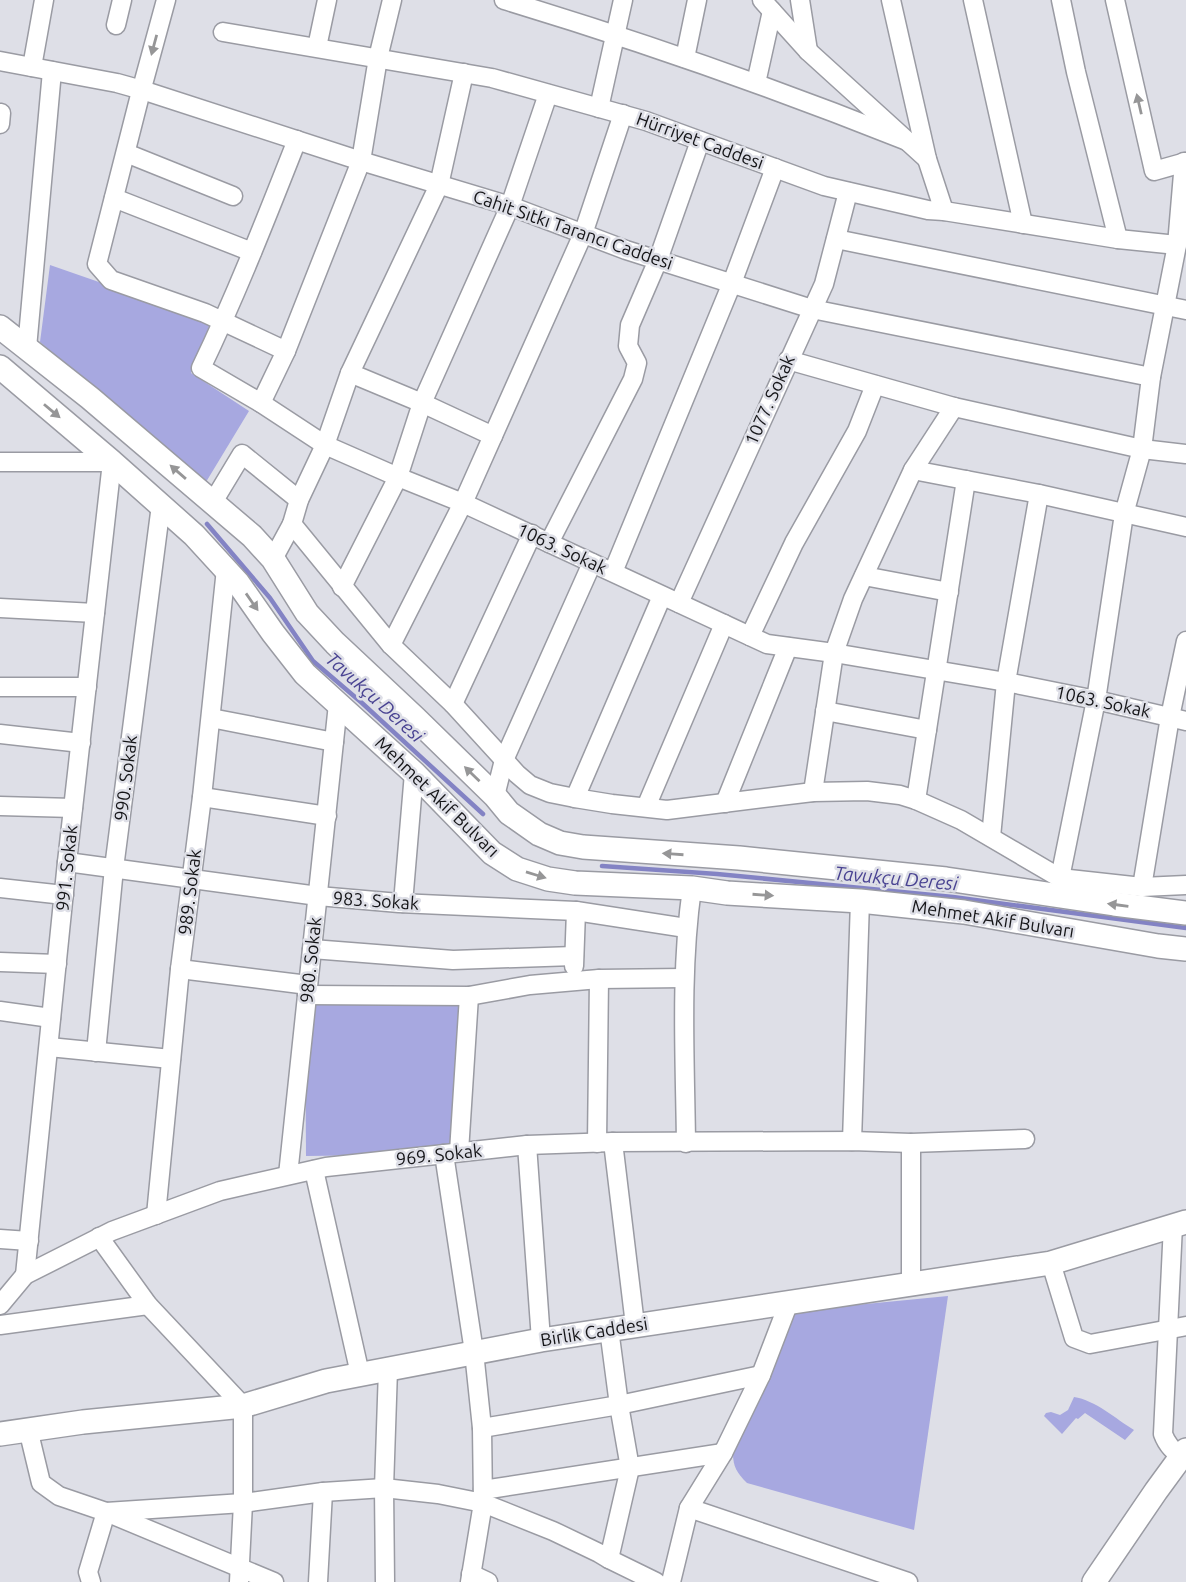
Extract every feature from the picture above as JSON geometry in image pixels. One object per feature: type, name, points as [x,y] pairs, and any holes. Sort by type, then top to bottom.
[{"type":"main road","name":"Mehmet Akif Bulvarı","points":[[0,327],[100,405],[252,536],[273,559],[307,612],[335,643],[495,796],[509,813],[539,834],[560,843],[583,848],[739,858],[946,879],[1186,913]]},
{"type":"main road","name":"Mehmet Akif Bulvarı","points":[[0,368],[194,535],[226,569],[305,674],[414,773],[492,853],[517,869],[548,879],[575,883],[692,888],[964,912],[1186,948]]},
{"type":"main road","name":"Birlik Caddesi","points":[[0,1434],[243,1406],[326,1381],[541,1340],[1051,1262],[1180,1224]]},
{"type":"main road","points":[[1094,1582],[1184,1455]]},
{"type":"street","points":[[32,67],[44,0]]},
{"type":"street","points":[[116,24],[122,0]]},
{"type":"street","points":[[166,0],[97,264],[111,279],[205,313],[286,351]]},
{"type":"street","points":[[317,47],[327,0]]},
{"type":"street","points":[[261,403],[286,351],[360,161],[378,58],[392,0]]},
{"type":"street","points":[[503,0],[552,7],[616,35],[815,104],[907,141]]},
{"type":"street","points":[[599,108],[623,0]]},
{"type":"street","points":[[685,58],[697,0]]},
{"type":"street","points":[[800,0],[808,51]]},
{"type":"street","points":[[891,0],[927,159],[944,211]]},
{"type":"street","points":[[972,0],[1023,224]]},
{"type":"street","points":[[1061,0],[1076,72],[1118,239]]},
{"type":"street","points":[[1060,878],[1096,700],[1124,514],[1142,449],[1152,377],[1177,244],[1185,162],[1154,171],[1115,0]]},
{"type":"street","points":[[756,83],[767,5]]},
{"type":"street","points":[[767,5],[808,51],[927,159]]},
{"type":"street","name":"Hürriyet Caddesi","points":[[223,32],[492,78],[646,121],[824,186],[928,210],[1118,239],[1177,244]]},
{"type":"street","name":"Cahit Sıtkı Tarancı Caddesi","points":[[0,61],[142,90],[360,161],[510,206],[658,260],[812,309],[1152,377]]},
{"type":"street","points":[[27,348],[52,71]]},
{"type":"street","points":[[273,559],[292,524],[299,500],[325,445],[350,373],[439,185],[464,73]]},
{"type":"street","points":[[342,587],[398,477],[422,403],[510,206],[548,94]]},
{"type":"street","points":[[391,645],[463,503],[583,234],[622,114]]},
{"type":"street","name":"1063. Sokak","points":[[297,140],[223,322],[201,368],[325,445],[532,534],[767,644],[1006,682],[1178,719]]},
{"type":"street","points":[[549,543],[633,379],[637,363],[628,345],[630,325],[658,260],[701,141]]},
{"type":"street","points":[[126,153],[233,196]]},
{"type":"street","points":[[613,572],[732,283],[775,168]]},
{"type":"street","name":"1077. Sokak","points":[[680,603],[824,284],[848,192]]},
{"type":"street","points":[[114,198],[252,252]]},
{"type":"street","points":[[836,239],[1186,310]]},
{"type":"street","points":[[788,359],[954,407],[1142,449],[1186,454]]},
{"type":"street","points":[[350,373],[493,436]]},
{"type":"street","points":[[750,636],[794,543],[857,431],[875,384]]},
{"type":"street","points":[[813,792],[834,653],[853,599],[913,470],[954,407]]},
{"type":"street","points":[[213,502],[242,454],[299,500]]},
{"type":"street","points":[[0,462],[112,462]]},
{"type":"street","name":"991. Sokak","points":[[25,1276],[67,862],[112,462]]},
{"type":"street","points":[[913,470],[1039,494],[1186,527]]},
{"type":"street","points":[[916,800],[965,480]]},
{"type":"street","points":[[991,837],[1006,682],[1039,494]]},
{"type":"street","name":"990. Sokak","points":[[96,1052],[114,868],[162,505]]},
{"type":"street","points":[[292,524],[391,645],[453,704],[530,785],[550,793],[575,798],[667,810],[813,792],[866,791],[900,795],[961,820],[1060,878],[1142,887],[1186,885]]},
{"type":"street","points":[[453,704],[532,534]]},
{"type":"street","points":[[495,796],[504,760],[592,563]]},
{"type":"street","name":"989. Sokak","points":[[156,1215],[180,969],[211,719],[226,569]]},
{"type":"street","points":[[864,576],[949,592]]},
{"type":"street","points":[[575,798],[662,596]]},
{"type":"street","points":[[0,608],[95,613]]},
{"type":"street","points":[[646,807],[724,624]]},
{"type":"street","points":[[1142,887],[1178,719],[1186,641]]},
{"type":"street","points":[[725,803],[788,647]]},
{"type":"street","points":[[0,687],[87,687]]},
{"type":"street","name":"980. Sokak","points":[[288,1175],[338,704]]},
{"type":"street","points":[[825,711],[927,730]]},
{"type":"street","points":[[211,719],[334,742]]},
{"type":"street","points":[[0,734],[81,743]]},
{"type":"street","points":[[403,903],[414,773]]},
{"type":"street","points":[[202,797],[327,816]]},
{"type":"street","points":[[0,806],[73,808]]},
{"type":"street","name":"983. Sokak","points":[[67,862],[318,896],[576,911],[686,928]]},
{"type":"street","points":[[0,888],[64,895]]},
{"type":"street","points":[[686,1143],[684,978],[686,928],[692,888]]},
{"type":"street","points":[[852,1141],[860,901]]},
{"type":"street","points":[[573,982],[576,911]]},
{"type":"street","points":[[312,949],[453,960],[574,956]]},
{"type":"street","points":[[0,962],[57,964]]},
{"type":"street","points":[[180,969],[308,990],[470,996],[530,985],[598,979],[684,978]]},
{"type":"street","points":[[598,979],[605,1142],[635,1325]]},
{"type":"street","points":[[470,996],[452,1153],[482,1428],[483,1496],[470,1578],[488,1582]]},
{"type":"street","points":[[0,1011],[51,1018]]},
{"type":"street","points":[[49,1047],[171,1059]]},
{"type":"street","name":"969. Sokak","points":[[0,1305],[25,1276],[99,1237],[220,1191],[326,1167],[527,1145],[605,1142],[911,1143],[1026,1139]]},
{"type":"street","points":[[911,1143],[911,1283]]},
{"type":"street","points":[[527,1145],[541,1340]]},
{"type":"street","points":[[314,1170],[360,1374]]},
{"type":"street","points":[[1180,1224],[1177,1328],[1163,1434],[1166,1441],[1184,1455]]},
{"type":"street","points":[[99,1237],[149,1305],[243,1406],[240,1576]]},
{"type":"street","points":[[0,1239],[29,1241]]},
{"type":"street","points":[[1051,1262],[1074,1338],[1090,1344],[1177,1328]]},
{"type":"street","points":[[671,1582],[689,1508],[723,1453],[761,1375],[789,1302]]},
{"type":"street","points":[[0,1325],[149,1305]]},
{"type":"street","points":[[609,1329],[630,1468],[609,1559]]},
{"type":"street","points":[[385,1582],[384,1488],[388,1369]]},
{"type":"street","points":[[482,1428],[619,1405],[761,1375]]},
{"type":"street","points":[[28,1429],[41,1483],[59,1496],[106,1512],[240,1576],[274,1582]]},
{"type":"street","points":[[106,1512],[243,1503],[323,1492],[384,1488],[483,1496],[723,1453]]},
{"type":"street","points":[[318,1582],[323,1492]]},
{"type":"street","points":[[483,1496],[656,1582]]},
{"type":"street","points":[[689,1508],[908,1582]]},
{"type":"street","points":[[91,1582],[88,1572],[106,1512]]},
{"type":"shaded area","points":[[50,265],[211,321],[191,373],[249,411],[206,482],[40,342]]},
{"type":"shaded area","points":[[465,991],[466,1154],[306,1156],[305,992]]},
{"type":"shaded area","points":[[948,1296],[914,1530],[747,1483],[738,1473],[733,1453],[794,1311]]},
{"type":"shaded area","points":[[1074,1397],[1097,1406],[1134,1430],[1125,1440],[1085,1413],[1076,1418],[1062,1434],[1044,1416],[1051,1412],[1060,1415],[1068,1410]]},
{"type":"waterway","name":"Tavukçu Deresi","points":[[207,524],[270,598],[313,661],[483,814]]},
{"type":"waterway","name":"Tavukçu Deresi","points":[[602,866],[717,874],[953,897],[1186,928]]}]
